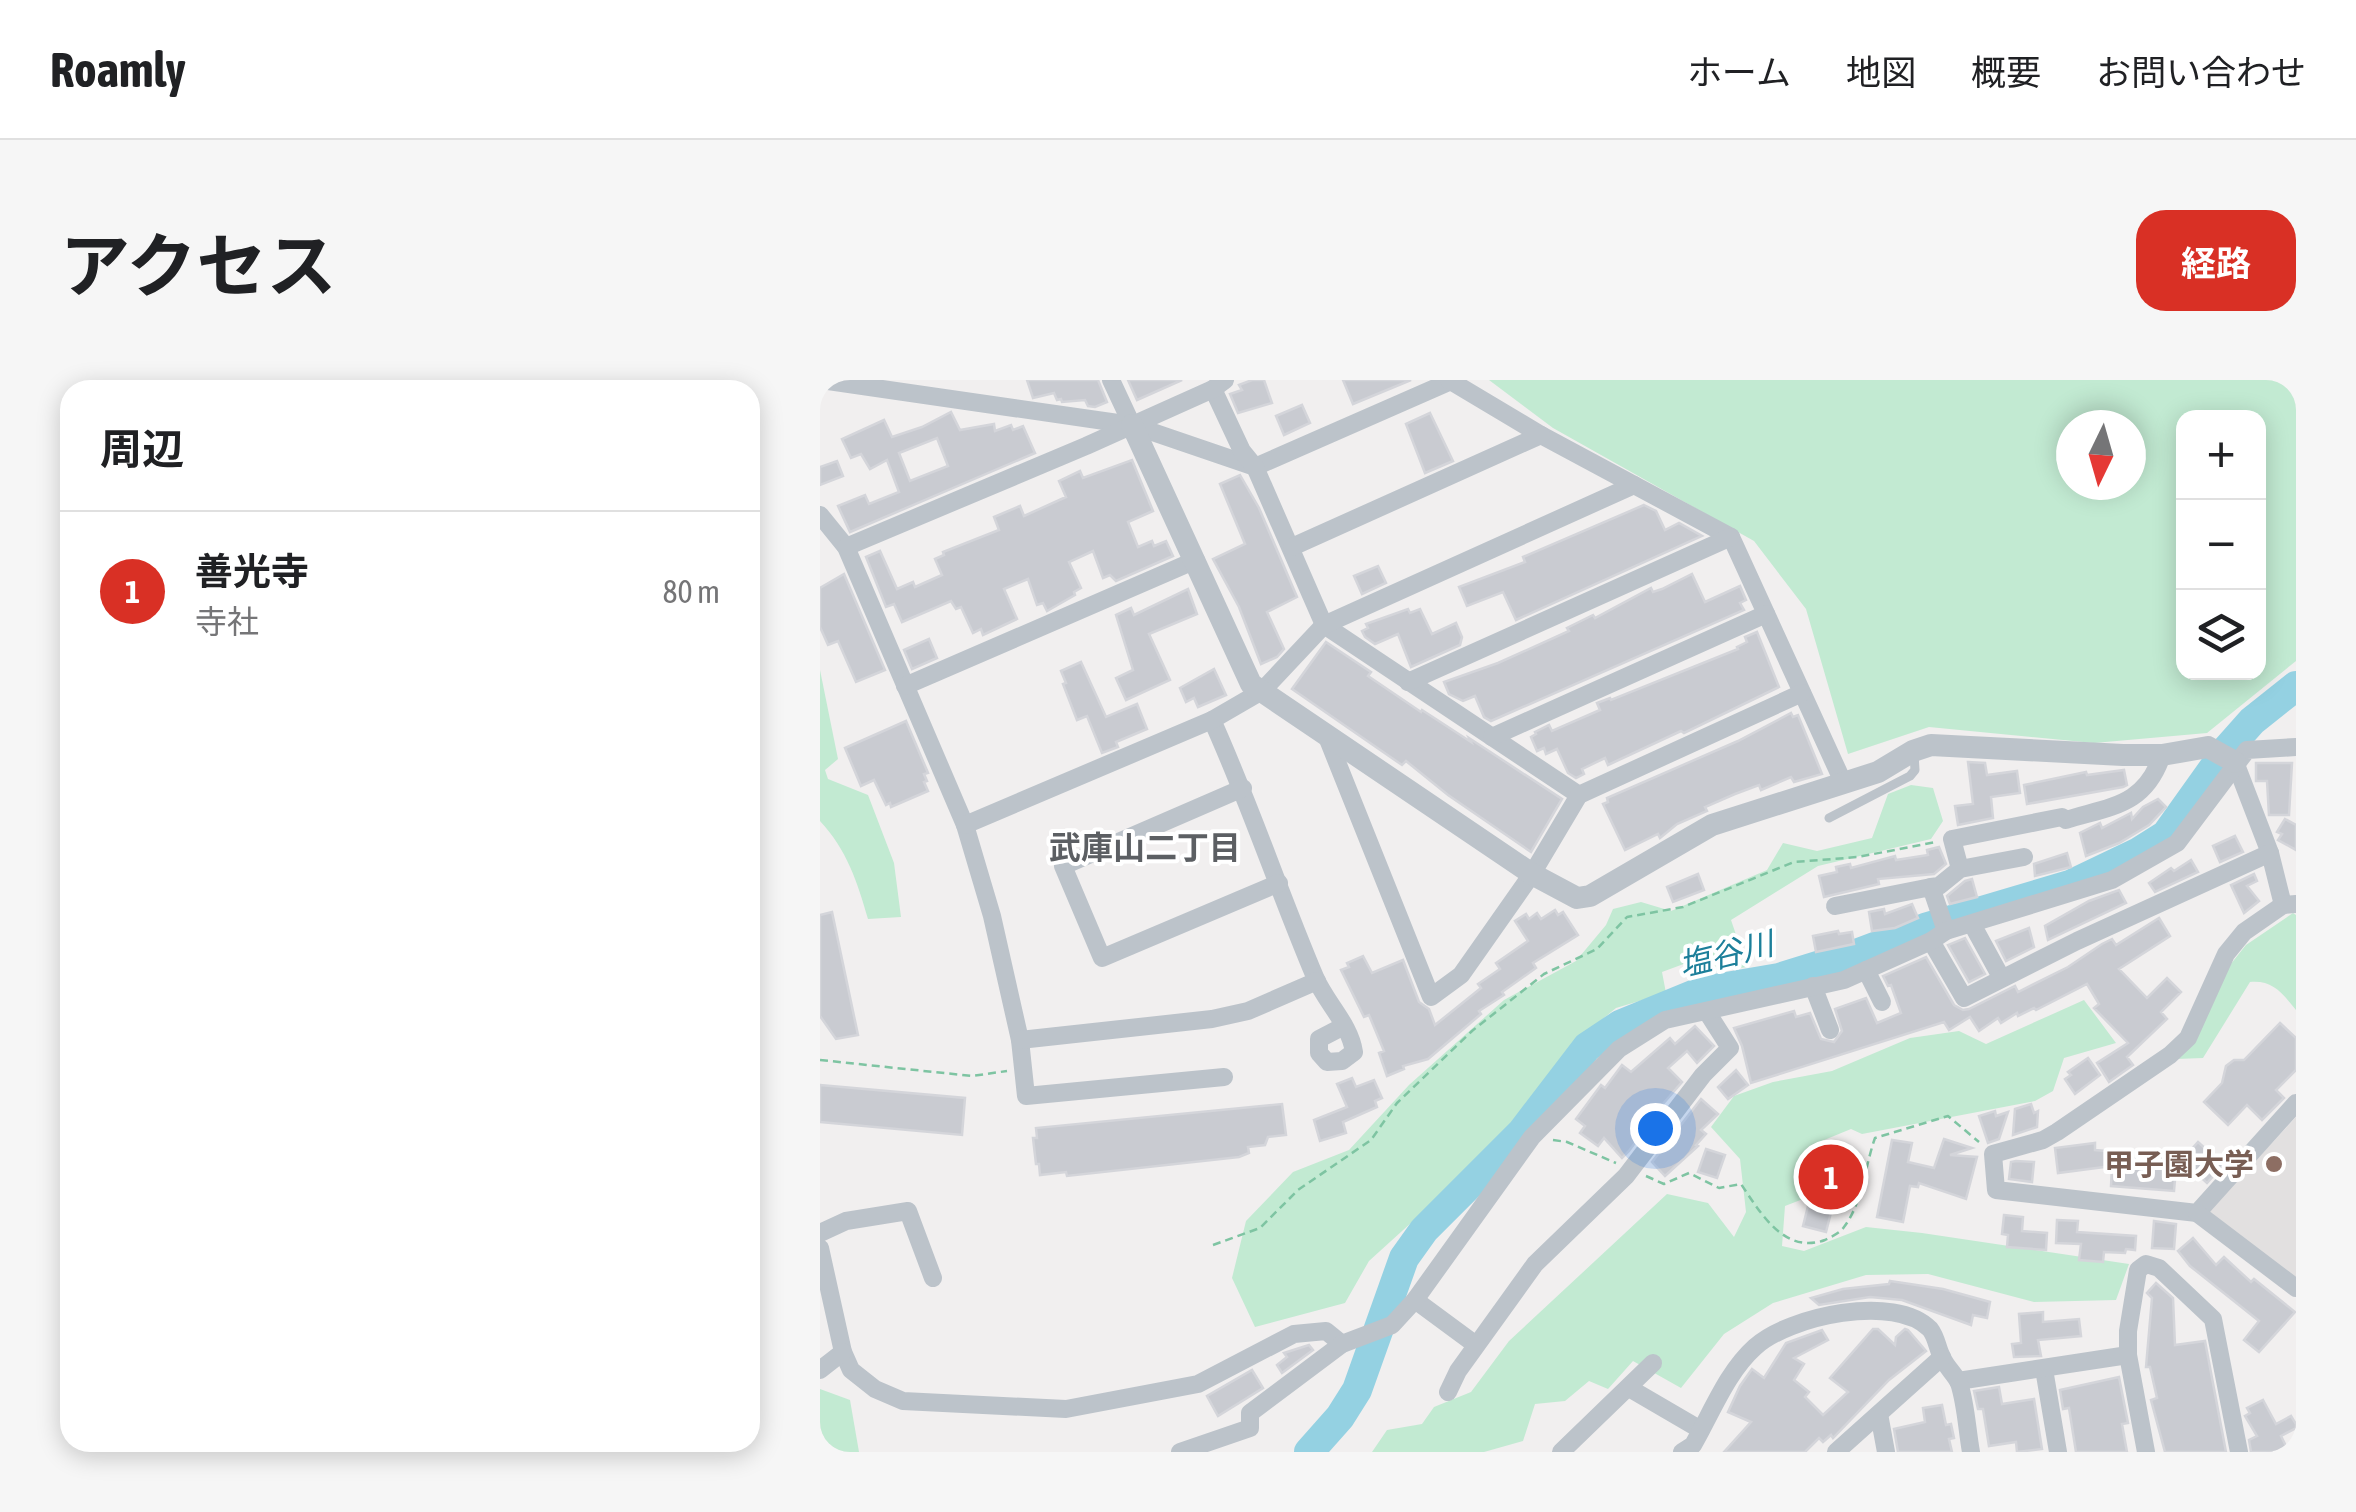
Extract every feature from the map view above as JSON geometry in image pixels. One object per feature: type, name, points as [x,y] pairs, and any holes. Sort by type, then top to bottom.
[{"type":"street","points":[[820,380],[1132,425],[1255,467],[1450,381],[1541,435],[1731,537],[1843,782]]},
{"type":"street","points":[[1111,380],[1244,673],[1262,691],[1326,737],[1532,874],[1577,898],[1590,896],[1712,824],[1878,772],[1930,745],[2162,755],[2208,747],[2235,762],[2290,904],[2244,932],[2226,954],[2188,1038],[2170,1055],[2043,1140],[1993,1154],[1996,1190],[2197,1213],[2296,1288]]},
{"type":"street","points":[[846,547],[1219,384],[1242,451],[1255,467],[1324,625],[1579,795]]},
{"type":"street","points":[[1292,546],[1541,435]]},
{"type":"street","points":[[965,825],[1212,720],[1262,691],[1324,625],[1634,485]]},
{"type":"street","points":[[820,515],[846,547],[965,825],[992,916],[1020,1040],[1026,1096],[1224,1078]]},
{"type":"street","points":[[1408,682],[1731,537]]},
{"type":"street","points":[[905,686],[1196,560]]},
{"type":"street","points":[[1492,737],[1766,614]]},
{"type":"street","points":[[1326,737],[1431,998],[1461,975],[1532,874],[1579,795],[1802,693]]},
{"type":"street","points":[[1212,720],[1243,788],[1317,981],[1344,1026]]},
{"type":"street","points":[[1180,1452],[1236,1444],[1250,1428],[1250,1413],[1342,1344],[1392,1333],[1532,1137],[1619,1049],[1665,1020],[1844,980],[1938,936],[2112,880],[2178,843],[2247,750],[2296,747]]},
{"type":"street","points":[[1960,869],[1952,839],[2062,817],[2066,820],[2136,798],[2157,771],[2162,755]]},
{"type":"street","points":[[1243,788],[1064,866],[1102,958],[1280,883]]},
{"type":"street","points":[[1931,887],[1938,936],[1964,998],[2001,977],[2270,853]]},
{"type":"street","points":[[1834,906],[1939,886],[1960,869],[2024,856]]},
{"type":"street","points":[[1972,924],[2001,977]]},
{"type":"street","points":[[1866,970],[1882,1002]]},
{"type":"street","points":[[1020,1040],[1212,1019],[1248,1011],[1317,981]]},
{"type":"street","points":[[1813,986],[1830,1030]]},
{"type":"street","points":[[1448,1392],[1476,1345],[1535,1264],[1626,1176],[1703,1074],[1730,1048],[1707,1012]]},
{"type":"street","points":[[2197,1213],[2296,1103]]},
{"type":"street","points":[[820,1233],[846,1221],[908,1211],[933,1278]]},
{"type":"street","points":[[820,1248],[843,1352],[851,1370],[875,1389],[903,1402],[1066,1410],[1198,1384],[1264,1348],[1307,1331],[1326,1330],[1342,1344]]},
{"type":"street","points":[[2146,1452],[2128,1355],[2138,1270],[2146,1264],[2159,1268],[2213,1318],[2238,1452]]},
{"type":"street","points":[[1415,1300],[1476,1345]]},
{"type":"street","points":[[1682,1452],[1693,1444],[1733,1375],[1756,1346],[1783,1330],[1831,1313],[1867,1310],[1922,1324],[1932,1332],[1958,1381],[1971,1452]]},
{"type":"street","points":[[820,1370],[843,1352]]},
{"type":"street","points":[[1958,1381],[2128,1355]]},
{"type":"street","points":[[1836,1452],[1942,1357]]},
{"type":"street","points":[[1561,1452],[1653,1363]]},
{"type":"street","points":[[2044,1368],[2058,1452]]},
{"type":"street","points":[[1629,1388],[1701,1430]]},
{"type":"street","points":[[1880,1414],[1886,1452]]},
{"type":"lane","points":[[1829,818],[1910,776],[1915,770],[1913,751]]},
{"type":"path","points":[[1212,1245],[1260,1228],[1298,1190],[1371,1140],[1397,1103],[1472,1030],[1544,974],[1597,948],[1628,917],[1683,907],[1794,862],[1858,856],[1952,839]]},
{"type":"path","points":[[820,1060],[972,1076],[1023,1068]]},
{"type":"path","points":[[1532,1137],[1567,1142],[1664,1184],[1689,1173],[1719,1188],[1741,1184],[1771,1226],[1790,1239],[1813,1243],[1843,1230],[1876,1138],[1948,1116],[1993,1154]]},
{"type":"shaded area","name":"甲子園大学","points":[[2296,1117],[2296,1282],[2209,1211]]},
{"type":"green space","points":[[1489,380],[2296,380],[2296,661],[2207,733],[2094,743],[1929,727],[1848,754],[1806,609],[1754,541],[1553,428]]},
{"type":"green space","points":[[820,670],[838,759],[825,770],[828,779],[868,795],[894,863],[901,917],[868,919],[850,867],[820,821]]},
{"type":"green space","points":[[1911,785],[1933,788],[1943,821],[1931,839],[1818,866],[1731,920],[1747,967],[1713,972],[1689,962],[1662,972],[1666,993],[1616,1008],[1576,1041],[1552,1080],[1499,1143],[1369,1261],[1345,1303],[1255,1327],[1232,1278],[1246,1221],[1293,1172],[1349,1150],[1409,1085],[1504,1000],[1576,961],[1606,925],[1613,909],[1641,902],[1671,911],[1767,870],[1783,843],[1817,851],[1872,838],[1888,794]]},
{"type":"green space","points":[[2293,913],[2296,1010],[2271,985],[2250,982],[2203,1058],[2176,1059],[2218,980],[2246,945]]},
{"type":"green space","points":[[2084,1000],[2116,1043],[2064,1058],[2053,1091],[2035,1101],[1862,1134],[1851,1129],[1812,1145],[1803,1199],[1785,1206],[1782,1246],[1804,1251],[1866,1227],[2129,1264],[2116,1300],[2034,1302],[1928,1274],[1866,1275],[1773,1303],[1724,1334],[1681,1388],[1633,1361],[1608,1389],[1589,1381],[1565,1401],[1535,1404],[1523,1441],[1484,1452],[1372,1452],[1387,1430],[1422,1424],[1434,1407],[1471,1392],[1509,1341],[1667,1194],[1708,1203],[1734,1237],[1746,1212],[1740,1159],[1711,1127],[1734,1096],[1773,1082],[1832,1071],[1910,1038],[1959,1031],[1986,1044]]},
{"type":"green space","points":[[820,1389],[850,1400],[859,1452],[820,1452]]},
{"type":"building","points":[[1027,380],[1098,380],[1107,402],[1095,407],[1088,406],[1085,400],[1062,402],[1054,393],[1033,398]]},
{"type":"building","points":[[1128,380],[1182,380],[1137,400]]},
{"type":"building","points":[[1264,380],[1272,403],[1238,413],[1230,394],[1242,390],[1239,385]]},
{"type":"building","points":[[1343,380],[1411,380],[1353,404]]},
{"type":"building","points":[[1302,405],[1310,423],[1284,435],[1276,416]]},
{"type":"building","points":[[951,412],[960,430],[994,424],[995,431],[1011,425],[1013,430],[1023,426],[1035,453],[850,532],[838,506],[865,495],[869,504],[899,492],[887,460],[870,469],[861,454],[851,458],[842,439],[884,420],[892,437]],"holes":[[[937,438],[948,466],[910,481],[899,453]]]},
{"type":"building","points":[[1430,413],[1453,461],[1425,473],[1406,424]]},
{"type":"building","points":[[1132,460],[1153,511],[1128,522],[1138,547],[1166,541],[1173,556],[1116,581],[1110,575],[1103,578],[1093,551],[1069,562],[1081,588],[1075,595],[1047,611],[1043,603],[1037,605],[1028,579],[1004,589],[1017,619],[983,635],[981,629],[973,633],[961,607],[956,609],[951,601],[902,622],[894,604],[886,607],[866,557],[880,551],[897,589],[913,582],[915,587],[942,575],[935,559],[943,552],[999,530],[994,517],[1020,506],[1024,516],[1066,497],[1059,481],[1080,471],[1083,478]]},
{"type":"building","points":[[837,461],[843,476],[820,485],[820,467]]},
{"type":"building","points":[[1240,475],[1259,508],[1297,597],[1267,612],[1284,649],[1261,664],[1239,607],[1213,559],[1245,544],[1220,484]]},
{"type":"building","points":[[1644,505],[1656,511],[1665,530],[1679,523],[1702,536],[1516,620],[1503,592],[1467,606],[1459,587],[1525,562],[1523,557]]},
{"type":"building","points":[[1378,566],[1386,583],[1362,594],[1354,576]]},
{"type":"building","points":[[844,574],[885,670],[856,682],[838,641],[828,645],[820,627],[820,588]]},
{"type":"building","points":[[1692,574],[1705,602],[1740,586],[1746,600],[1740,603],[1744,610],[1491,721],[1484,717],[1475,696],[1463,701],[1449,694],[1444,682],[1498,663],[1651,588],[1653,592],[1662,589]]},
{"type":"building","points":[[1188,589],[1197,614],[1149,634],[1170,680],[1126,700],[1116,678],[1133,670],[1116,615],[1131,608],[1134,615]]},
{"type":"building","points":[[1408,609],[1410,613],[1420,609],[1432,634],[1456,623],[1462,637],[1460,645],[1411,667],[1398,634],[1375,644],[1365,637],[1362,631],[1368,628],[1366,624]]},
{"type":"building","points":[[1757,632],[1779,687],[1608,765],[1605,758],[1582,769],[1584,774],[1576,778],[1568,773],[1557,749],[1546,754],[1544,748],[1537,751],[1531,737],[1535,732],[1549,725],[1552,731],[1600,710],[1597,703],[1738,649],[1747,642],[1745,637]]},
{"type":"building","points":[[929,639],[937,658],[912,669],[904,650]]},
{"type":"building","points":[[1326,642],[1421,712],[1471,742],[1469,738],[1562,799],[1531,852],[1406,761],[1402,765],[1292,689]]},
{"type":"building","points":[[1081,662],[1106,717],[1137,704],[1147,729],[1116,742],[1118,747],[1102,753],[1087,716],[1077,720],[1063,684],[1066,683],[1061,671]]},
{"type":"building","points":[[1214,669],[1226,695],[1198,707],[1194,698],[1186,702],[1180,688]]},
{"type":"building","points":[[1791,713],[1793,717],[1798,715],[1822,774],[1794,782],[1791,777],[1761,790],[1759,785],[1735,794],[1705,807],[1707,811],[1677,824],[1660,838],[1658,834],[1625,850],[1603,804],[1608,802],[1607,798],[1738,741]]},
{"type":"building","points":[[906,721],[928,773],[924,774],[924,782],[928,791],[891,807],[890,803],[886,805],[874,780],[861,786],[845,748]]},
{"type":"building","points":[[1968,762],[1985,763],[1987,775],[2017,771],[2020,793],[1991,797],[1993,818],[1958,825],[1955,806],[1973,804]]},
{"type":"building","points":[[2256,763],[2292,763],[2289,815],[2269,815],[2267,781],[2256,781]]},
{"type":"building","points":[[2124,770],[2127,785],[2123,787],[2027,804],[2024,785],[2086,772],[2087,775]]},
{"type":"building","points":[[2158,799],[2166,807],[2149,825],[2086,856],[2080,833],[2100,823],[2102,828],[2131,813],[2132,819]]},
{"type":"building","points":[[2285,819],[2296,825],[2296,850],[2278,840],[2282,834],[2277,832]]},
{"type":"building","points":[[2235,836],[2243,852],[2220,862],[2213,846]]},
{"type":"building","points":[[1939,847],[1946,864],[1934,874],[1878,879],[1879,884],[1824,897],[1819,876],[1837,872],[1836,867],[1850,864],[1851,868],[1895,856],[1896,860],[1928,855],[1927,850]]},
{"type":"building","points":[[2067,853],[2071,867],[2035,876],[2034,864]]},
{"type":"building","points":[[2191,860],[2198,872],[2155,892],[2149,883]]},
{"type":"building","points":[[1698,874],[1704,890],[1673,902],[1667,887]]},
{"type":"building","points":[[2254,874],[2257,881],[2247,886],[2259,901],[2244,913],[2231,885]]},
{"type":"building","points":[[1972,879],[1977,897],[1950,904],[1947,896]]},
{"type":"building","points":[[2119,890],[2126,903],[2048,940],[2045,926],[2089,901]]},
{"type":"building","points":[[1912,904],[1918,918],[1895,928],[1872,931],[1869,912],[1884,909],[1885,914]]},
{"type":"building","points":[[1555,910],[1558,915],[1563,912],[1578,935],[1533,963],[1536,968],[1479,1011],[1481,1014],[1428,1059],[1403,1066],[1404,1069],[1387,1076],[1379,1053],[1384,1051],[1369,1015],[1364,1017],[1341,970],[1349,967],[1347,963],[1363,956],[1372,973],[1403,960],[1419,1002],[1429,1009],[1435,1025],[1500,969],[1496,963],[1528,941],[1515,921],[1537,913],[1541,919]]},
{"type":"building","points":[[832,912],[858,1035],[836,1039],[820,1016],[820,915]]},
{"type":"building","points":[[2159,918],[2170,936],[2119,969],[2147,998],[2167,978],[2181,992],[2161,1012],[2167,1019],[2127,1057],[2133,1065],[2109,1082],[2097,1063],[2128,1043],[2094,1008],[2099,1004],[2087,984],[2036,1010],[2018,1016],[2017,1013],[2001,1023],[1998,1018],[1979,1031],[1970,1017],[1949,1030],[1944,1022],[1751,1083],[1734,1028],[1794,1011],[1796,1017],[1810,1013],[1821,1039],[1834,1042],[1842,1031],[1835,1009],[1866,998],[1877,1023],[1901,1013],[1891,985],[1883,976],[1926,957],[1954,1005],[1969,1009],[2015,986],[2018,992],[2112,939],[2116,945]]},
{"type":"building","points":[[2029,928],[2034,947],[2006,961],[1996,941]]},
{"type":"building","points":[[1852,932],[1854,944],[1816,952],[1813,936]]},
{"type":"building","points":[[1965,938],[1985,974],[1969,982],[1948,945]]},
{"type":"building","points":[[2280,1023],[2296,1038],[2296,1070],[2276,1090],[2284,1098],[2262,1120],[2247,1105],[2228,1125],[2204,1102],[2222,1083],[2226,1066],[2234,1060],[2244,1060]]},
{"type":"building","points":[[1695,1026],[1714,1046],[1697,1063],[1687,1051],[1668,1068],[1682,1082],[1641,1129],[1643,1132],[1622,1158],[1604,1138],[1598,1146],[1580,1133],[1585,1126],[1576,1119],[1601,1085],[1605,1088],[1622,1065],[1631,1072],[1670,1038],[1675,1044]]},
{"type":"building","points":[[2088,1058],[2100,1075],[2075,1094],[2065,1079],[2071,1075],[2068,1072]]},
{"type":"building","points":[[1736,1070],[1748,1085],[1728,1099],[1718,1087]]},
{"type":"building","points":[[1352,1078],[1356,1087],[1374,1080],[1382,1098],[1375,1101],[1377,1107],[1343,1122],[1346,1133],[1320,1141],[1314,1120],[1347,1107],[1337,1084]]},
{"type":"building","points":[[820,1085],[965,1098],[962,1135],[820,1122]]},
{"type":"building","points":[[1701,1099],[1718,1114],[1701,1130],[1706,1134],[1698,1146],[1665,1176],[1652,1162]]},
{"type":"building","points":[[1282,1104],[1286,1135],[1268,1137],[1265,1145],[1248,1147],[1249,1153],[1239,1157],[1067,1176],[1066,1172],[1040,1175],[1036,1164],[1036,1128]]},
{"type":"building","points":[[2031,1104],[2034,1113],[2038,1111],[2037,1127],[2013,1135],[2015,1109]]},
{"type":"building","points":[[1995,1111],[1996,1116],[2008,1112],[1999,1139],[1988,1143],[1979,1116]]},
{"type":"building","points":[[1944,1139],[1972,1148],[1950,1155],[1977,1157],[1966,1199],[1919,1183],[1918,1187],[1910,1186],[1903,1222],[1877,1217],[1892,1140],[1912,1143],[1908,1162],[1934,1168]]},
{"type":"building","points":[[2198,1142],[2223,1165],[2207,1183],[2182,1160]]},
{"type":"building","points":[[2095,1143],[2095,1150],[2177,1157],[2174,1191],[2111,1186],[2112,1166],[2058,1173],[2055,1148]]},
{"type":"building","points":[[1820,1148],[1858,1159],[1847,1196],[1836,1193],[1826,1232],[1803,1226],[1813,1186],[1808,1185]]},
{"type":"building","points":[[1706,1149],[1725,1155],[1717,1178],[1698,1172]]},
{"type":"building","points":[[2011,1162],[2034,1162],[2032,1182],[2009,1179]]},
{"type":"building","points":[[2004,1215],[2023,1217],[2022,1231],[2047,1233],[2046,1250],[2007,1247],[2008,1235],[2002,1234]]},
{"type":"building","points":[[2057,1220],[2078,1221],[2077,1232],[2136,1236],[2135,1250],[2104,1252],[2103,1262],[2079,1260],[2081,1244],[2056,1243]]},
{"type":"building","points":[[2154,1221],[2176,1224],[2174,1249],[2152,1248]]},
{"type":"building","points":[[2193,1238],[2216,1265],[2224,1257],[2251,1282],[2254,1279],[2295,1312],[2259,1352],[2244,1340],[2259,1321],[2190,1266],[2178,1251]]},
{"type":"building","points":[[1890,1281],[1943,1289],[1990,1302],[1987,1318],[1973,1315],[1971,1325],[1902,1300],[1870,1297],[1819,1305],[1811,1298]]},
{"type":"building","points":[[2156,1283],[2173,1298],[2175,1345],[2205,1341],[2226,1452],[2165,1452],[2151,1400],[2157,1398],[2150,1367],[2146,1367],[2152,1298],[2147,1293]]},
{"type":"building","points":[[2043,1312],[2043,1322],[2079,1319],[2081,1336],[2038,1340],[2041,1356],[2014,1357],[2012,1344],[2021,1343],[2019,1314]]},
{"type":"building","points":[[1873,1329],[1895,1345],[1896,1337],[1908,1330],[1926,1351],[1889,1380],[1833,1438],[1831,1435],[1823,1442],[1819,1438],[1805,1452],[1724,1452],[1751,1422],[1728,1412],[1752,1369],[1764,1378],[1786,1343],[1822,1330],[1828,1340],[1794,1358],[1804,1364],[1794,1380],[1809,1392],[1805,1397],[1823,1415],[1848,1392],[1830,1378]]},
{"type":"building","points":[[1309,1345],[1313,1350],[1282,1373],[1277,1365],[1287,1357],[1284,1353]]},
{"type":"building","points":[[1252,1370],[1263,1388],[1218,1416],[1207,1396]]},
{"type":"building","points":[[2119,1377],[2128,1423],[2122,1424],[2127,1452],[2076,1452],[2069,1408],[2063,1409],[2060,1390]]},
{"type":"building","points":[[1999,1387],[2002,1404],[2034,1399],[2042,1449],[2017,1452],[2016,1442],[1989,1446],[1983,1409],[1978,1409],[1974,1391]]},
{"type":"building","points":[[2263,1400],[2276,1424],[2291,1416],[2296,1424],[2296,1428],[2281,1436],[2289,1452],[2251,1452],[2249,1440],[2257,1436],[2245,1416],[2250,1413],[2247,1408]]},
{"type":"building","points":[[1942,1405],[1946,1425],[1951,1424],[1954,1438],[1949,1439],[1952,1452],[1898,1452],[1894,1429],[1925,1422],[1923,1408]]},
{"type":"waterway","name":"塩谷川","points":[[1309,1452],[1340,1417],[1357,1390],[1404,1258],[1424,1230],[1522,1132],[1587,1047],[1620,1025],[1703,991],[1779,978],[1856,954],[1925,928],[2070,885],[2139,852],[2166,835],[2228,748],[2252,721],[2296,686]]},
{"type":"place","name":"甲子園大学","points":[[2274,1164]]},
{"type":"place","name":"善光寺","points":[[1831,1177]]},
{"type":"district","name":"武庫山二丁目","points":[[1145,847]]}]
